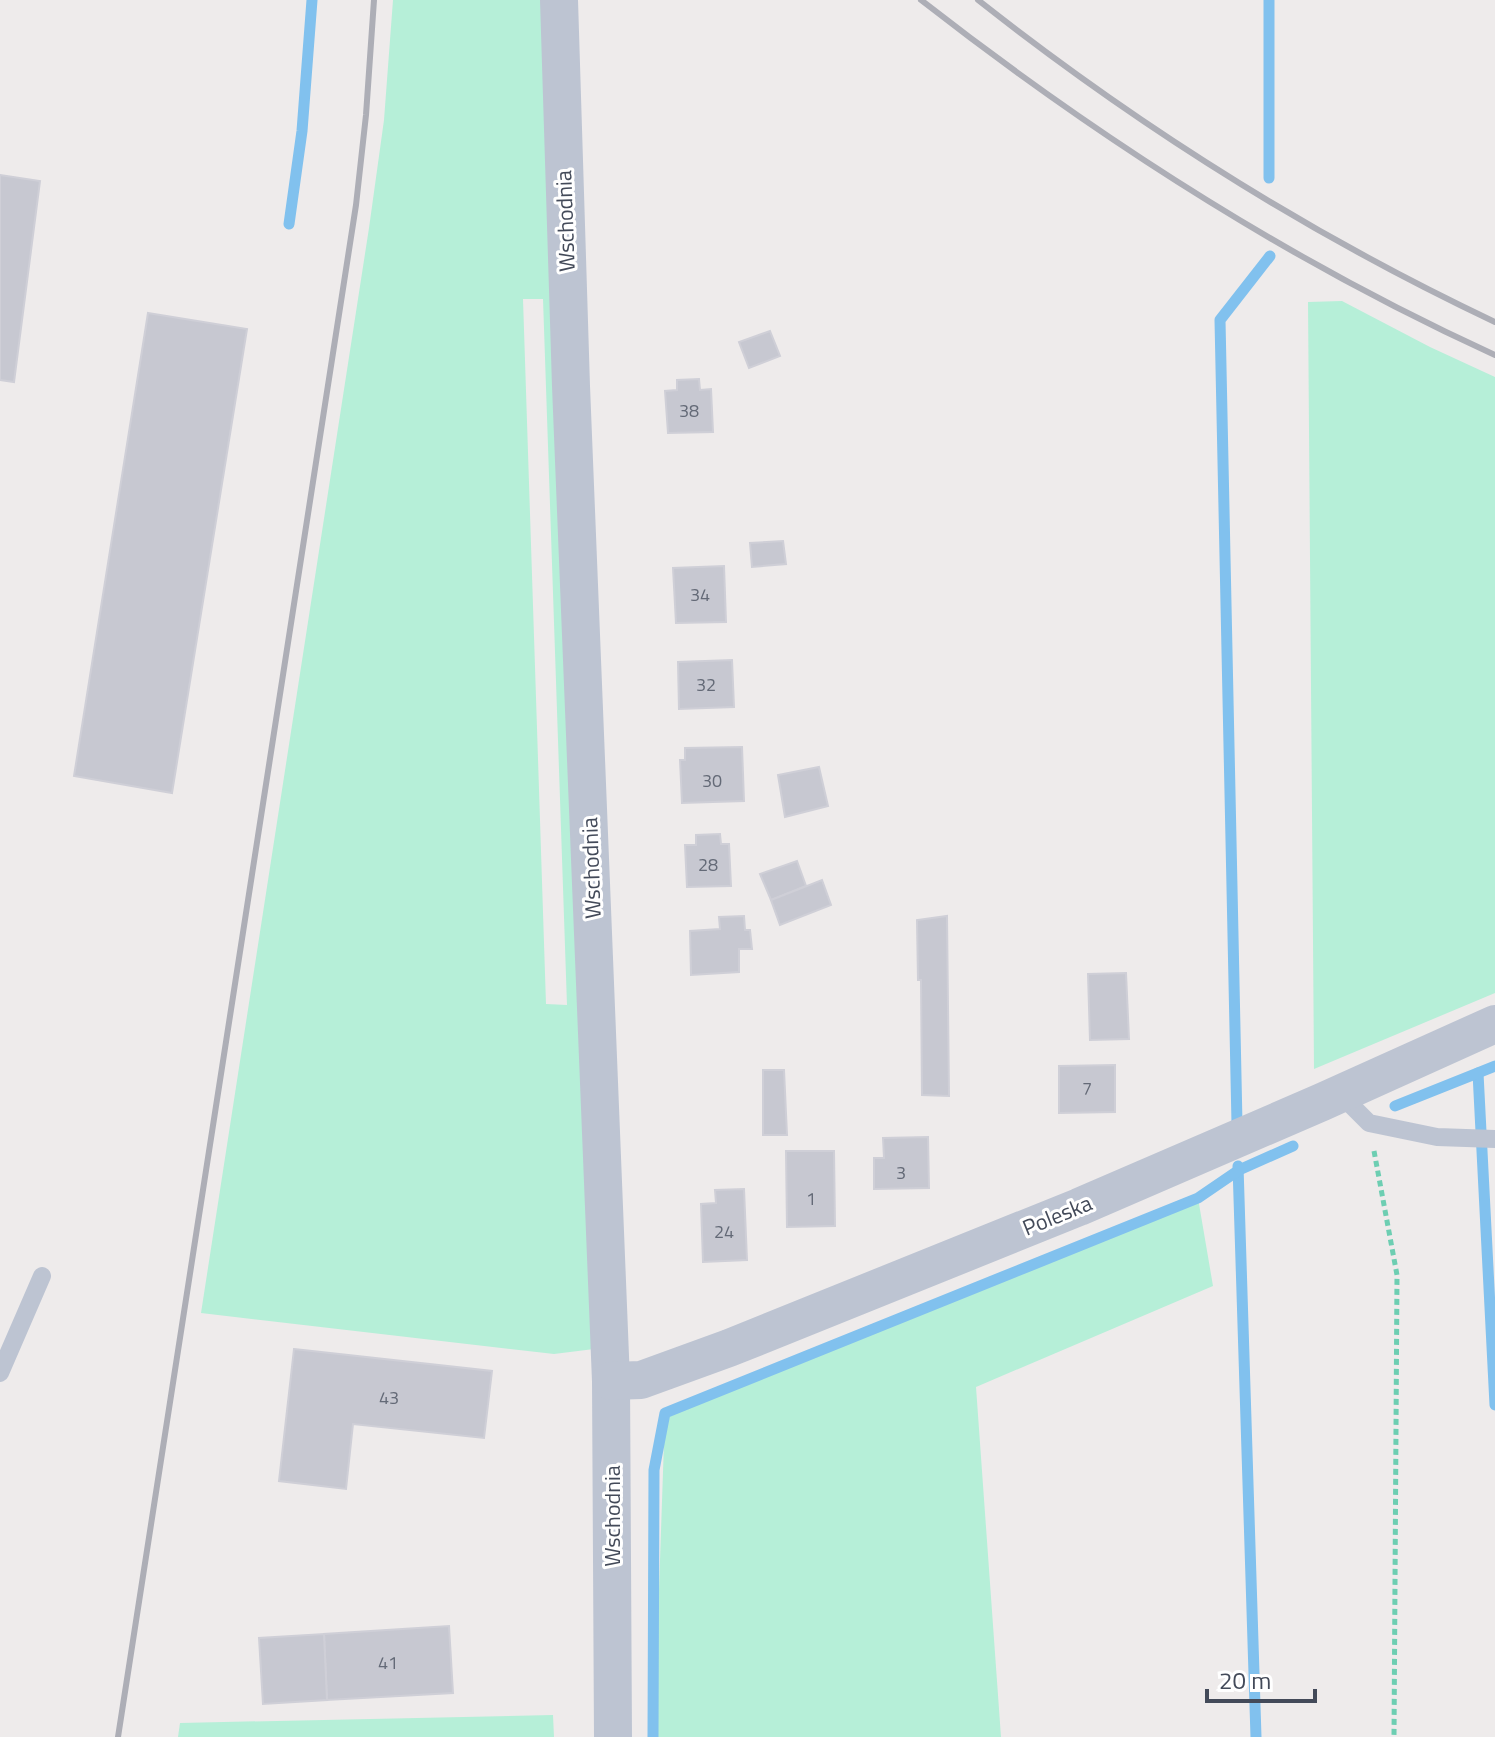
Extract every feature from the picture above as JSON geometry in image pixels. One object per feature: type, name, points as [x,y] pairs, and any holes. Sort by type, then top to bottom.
[{"type":"street","name":"Wschodnia","points":[[559,0],[571,386],[611,1381],[613,1737]]},
{"type":"street","name":"Poleska","points":[[611,1381],[641,1380],[729,1348],[1079,1207],[1495,1024]]},
{"type":"lane","points":[[1340,1094],[1369,1123],[1437,1137],[1495,1139]]},
{"type":"lane","points":[[0,1373],[42,1276]]},
{"type":"path","points":[[1369,1123],[1397,1275],[1394,1737]]},
{"type":"green space","points":[[393,0],[546,0],[594,1349],[554,1354],[201,1313],[384,120]],"holes":[[[523,299],[543,299],[567,1005],[546,1004]]]},
{"type":"green space","points":[[1342,301],[1495,377],[1495,993],[1314,1069],[1308,302]]},
{"type":"green space","points":[[1198,1198],[1213,1286],[976,1387],[1001,1737],[654,1737],[665,1413]]},
{"type":"green space","points":[[553,1715],[554,1737],[178,1737],[180,1723]]},
{"type":"building","points":[[0,175],[40,181],[14,382],[0,380]]},
{"type":"building","points":[[148,313],[247,329],[172,793],[74,776]]},
{"type":"building","points":[[770,331],[780,356],[749,368],[739,342]]},
{"type":"building","points":[[699,379],[700,390],[711,389],[713,432],[668,433],[665,391],[677,390],[677,380]]},
{"type":"building","points":[[783,541],[786,564],[752,567],[750,543]]},
{"type":"building","points":[[724,566],[726,622],[676,623],[673,568]]},
{"type":"building","points":[[732,660],[734,707],[679,709],[678,662]]},
{"type":"building","points":[[742,747],[744,801],[682,803],[680,760],[685,760],[685,748]]},
{"type":"building","points":[[819,767],[828,806],[785,817],[778,775]]},
{"type":"building","points":[[720,834],[721,844],[729,844],[731,886],[687,887],[685,845],[696,845],[696,835]]},
{"type":"building","points":[[797,861],[806,886],[771,900],[760,874]]},
{"type":"building","points":[[822,880],[831,905],[780,925],[771,900]]},
{"type":"building","points":[[744,916],[745,930],[750,930],[752,949],[739,949],[739,972],[691,975],[690,931],[720,929],[719,917]]},
{"type":"building","points":[[947,916],[949,1096],[922,1095],[917,920]]},
{"type":"building","points":[[1126,973],[1129,1039],[1090,1040],[1088,974]]},
{"type":"building","points":[[1115,1065],[1115,1112],[1059,1113],[1059,1066]]},
{"type":"building","points":[[763,1070],[784,1070],[787,1135],[763,1135]]},
{"type":"building","points":[[928,1137],[929,1188],[874,1189],[874,1158],[884,1158],[883,1138]]},
{"type":"building","points":[[786,1151],[834,1151],[835,1226],[787,1227]]},
{"type":"building","points":[[744,1189],[747,1260],[703,1262],[701,1204],[716,1203],[715,1190]]},
{"type":"building","points":[[294,1349],[492,1371],[484,1438],[353,1424],[346,1489],[279,1481]]},
{"type":"building","points":[[449,1626],[453,1693],[327,1700],[324,1634]]},
{"type":"building","points":[[324,1634],[327,1700],[263,1704],[259,1638]]},
{"type":"waterway","points":[[289,224],[302,131],[312,0]]},
{"type":"waterway","points":[[1269,0],[1269,178]]},
{"type":"waterway","points":[[1237,1124],[1220,320],[1270,256]]},
{"type":"waterway","points":[[1395,1106],[1495,1066]]},
{"type":"waterway","points":[[1478,1073],[1495,1405]]},
{"type":"waterway","points":[[653,1737],[654,1470],[665,1413],[1198,1198],[1239,1170],[1293,1146]]},
{"type":"waterway","points":[[1238,1166],[1256,1737]]},
{"type":"railway","points":[[118,1737],[356,205],[374,0]]},
{"type":"railway","points":[[921,0],[1057,101],[1198,194],[1343,279],[1495,355]]},
{"type":"railway","points":[[978,0],[1100,91],[1228,176],[1359,253],[1495,322]]}]
